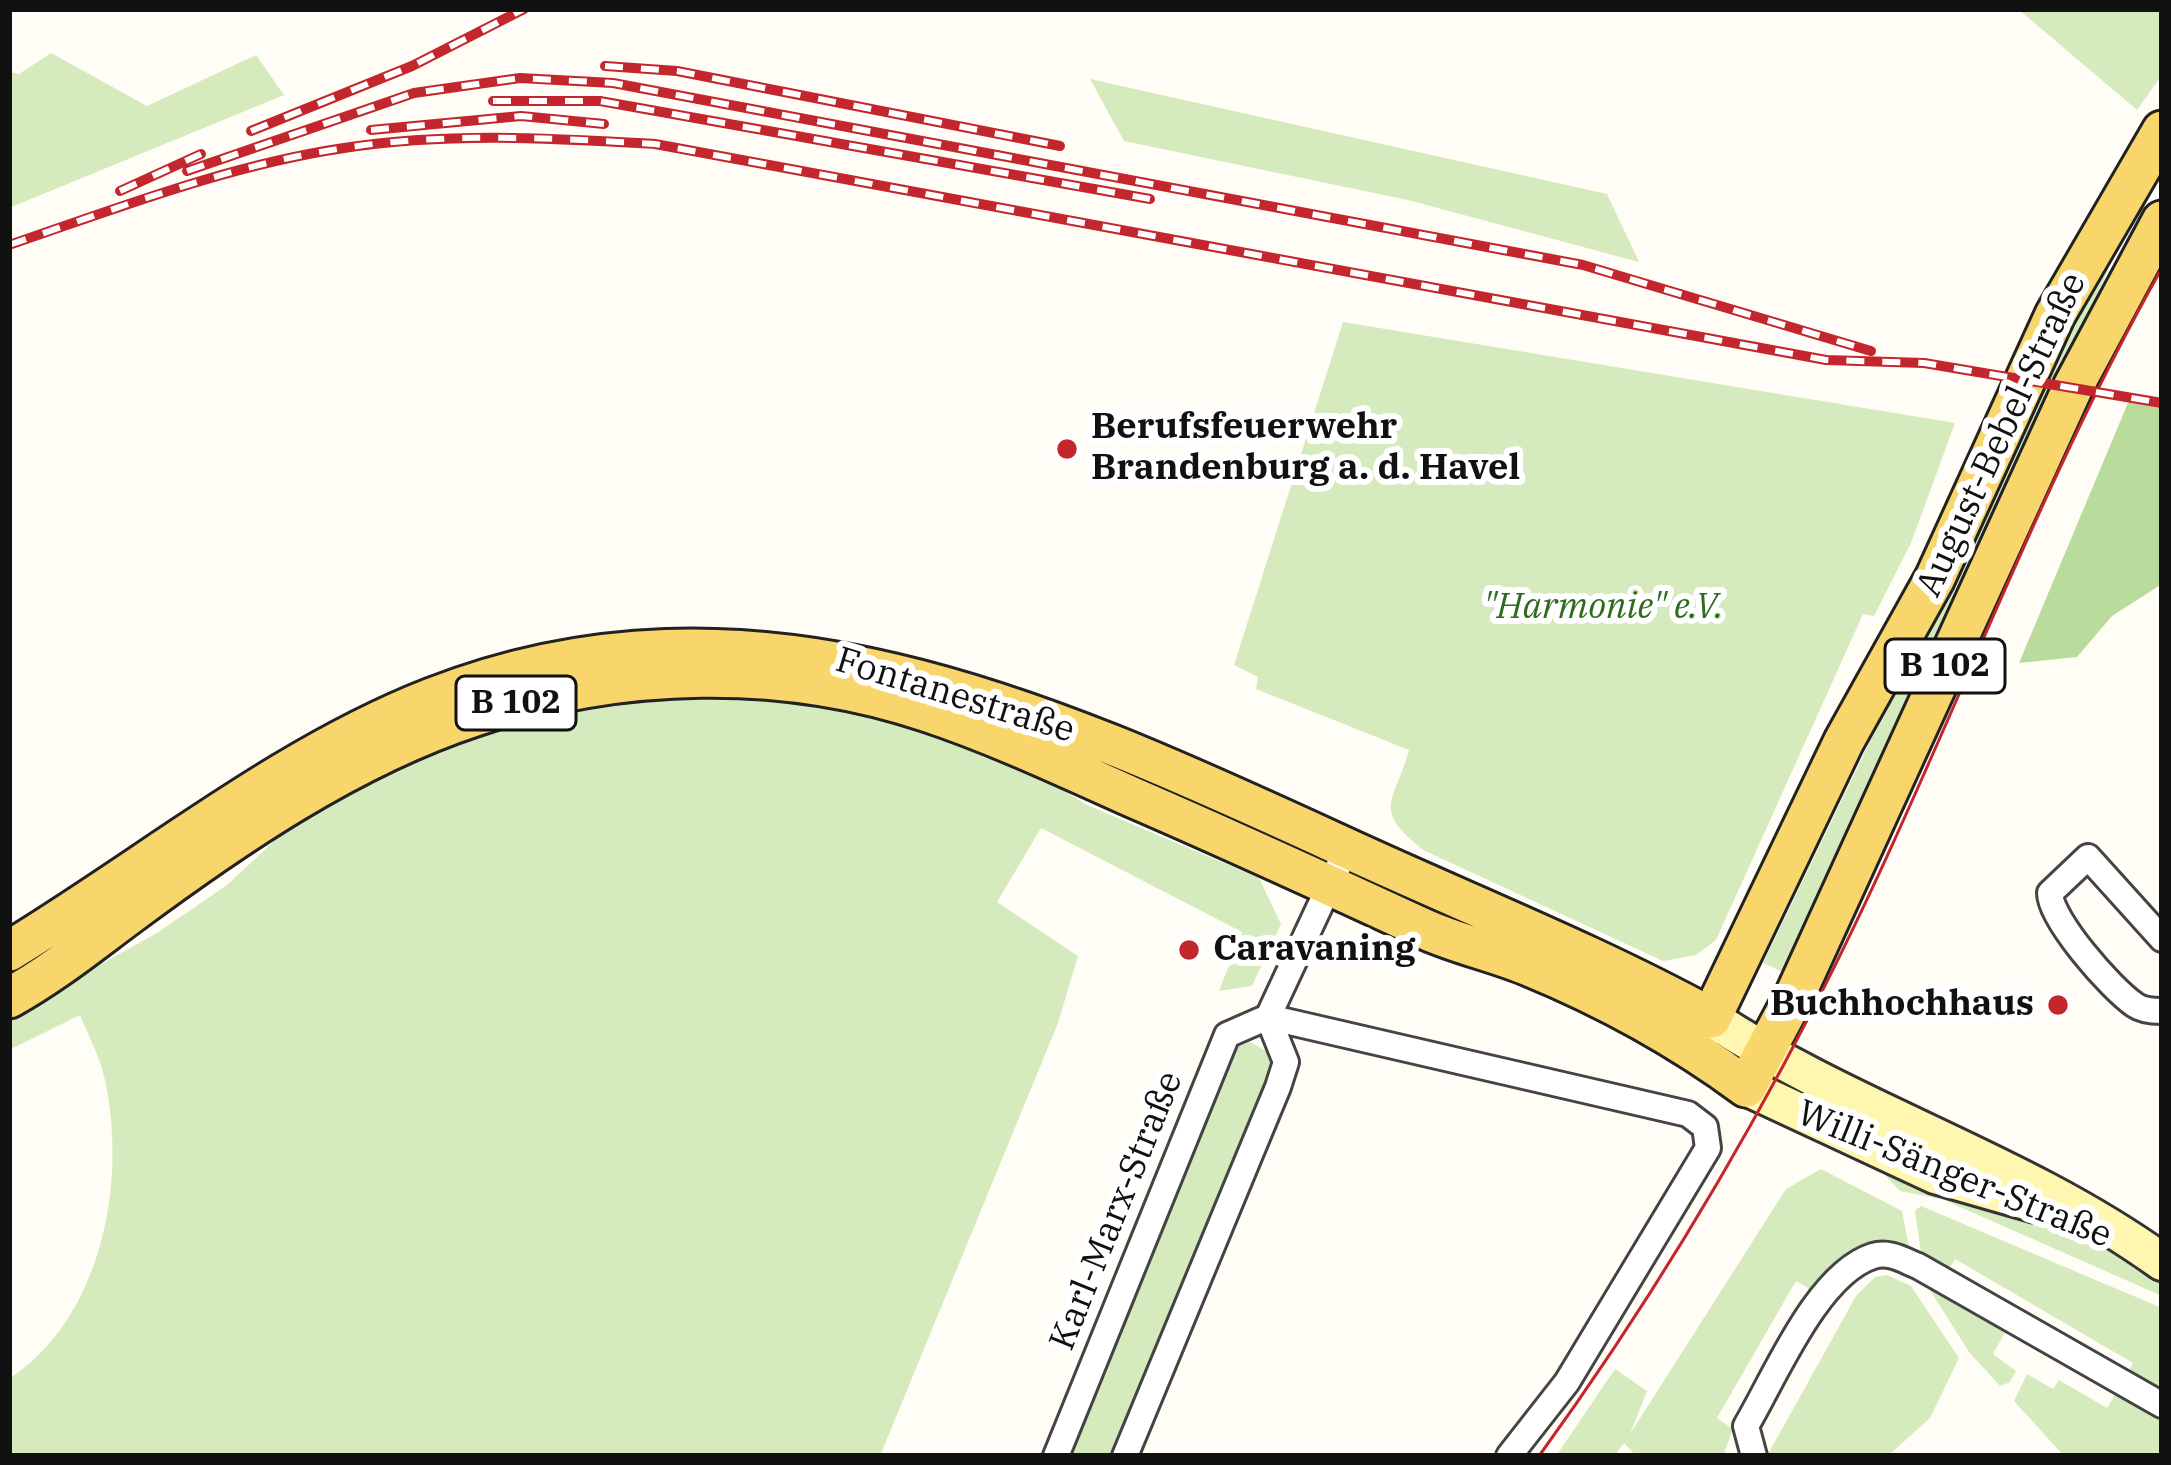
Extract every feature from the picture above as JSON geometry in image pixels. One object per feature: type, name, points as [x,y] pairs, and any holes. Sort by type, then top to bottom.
[{"type":"main road","name":"August-Bebel-Straße","points":[[1703,1033],[1844,741],[1935,578],[2055,315],[2162,131]]},
{"type":"main road","name":"August-Bebel-Straße","points":[[1754,1070],[1795,995],[2073,387],[2162,221]]},
{"type":"main road","name":"Fontanestraße","points":[[9,951],[310,760],[398,712],[518,670],[636,651],[768,650],[910,676],[1164,765],[1347,848],[1703,1033]]},
{"type":"main road","name":"Fontanestraße","points":[[9,998],[75,958],[214,856],[386,752],[517,703],[653,679],[776,681],[927,712],[1451,941],[1703,1033]]},
{"type":"main road","name":"B 102","points":[[1703,1033],[1754,1070]]},
{"type":"main road","name":"Willi-Sänger-Straße","points":[[1754,1070],[1935,1175],[2015,1196],[2162,1262]]},
{"type":"street","points":[[1125,1456],[1278,1087],[1286,1062],[1268,1017],[1347,848]]},
{"type":"street","points":[[2162,939],[2088,857],[2050,893],[2050,908],[2062,926],[2135,1005],[2162,1011]]},
{"type":"street","points":[[1268,1017],[1688,1114],[1705,1127],[1708,1148],[1567,1382],[1509,1456]]},
{"type":"street","name":"Karl-Marx-Straße","points":[[1056,1456],[1227,1035],[1268,1017]]},
{"type":"street","points":[[1754,1456],[1746,1426],[1826,1290],[1875,1256],[1892,1255],[1918,1266],[2162,1405]]},
{"type":"green space","points":[[2018,9],[2162,9],[2162,75],[2137,110]]},
{"type":"green space","points":[[51,53],[147,106],[256,55],[284,95],[9,208],[9,72],[19,74]]},
{"type":"green space","points":[[1090,79],[1607,194],[1639,262],[1408,200],[1124,141]]},
{"type":"green space","points":[[2151,184],[2111,262],[2064,381],[2040,378]]},
{"type":"green space","name":"\"Harmonie\" e.V.","points":[[1343,322],[1955,423],[1911,543],[1874,616],[1863,614],[1716,940],[1696,955],[1663,961],[1423,850],[1392,815],[1393,795],[1409,750],[1256,689],[1258,677],[1234,665]]},
{"type":"green space","points":[[2037,385],[2060,390],[1791,976],[1763,963]]},
{"type":"green space","points":[[2130,398],[2162,403],[2162,584],[2112,616],[2077,657],[2019,663]]},
{"type":"green space","points":[[662,693],[829,700],[951,734],[1024,767],[1087,805],[1259,878],[1281,924],[1252,986],[1219,991],[1242,932],[1041,828],[997,902],[1078,956],[1058,1023],[880,1456],[9,1456],[9,1379],[41,1352],[67,1320],[87,1283],[101,1243],[112,1158],[104,1076],[80,1015],[9,1050],[9,1015],[157,933],[227,885],[298,819],[368,775],[526,712]]},
{"type":"green space","points":[[1250,1042],[1270,1053],[1271,1079],[1115,1456],[1066,1456],[1230,1057],[1237,1047]]},
{"type":"green space","points":[[1821,1169],[1902,1211],[1910,1252],[1866,1248],[1843,1258],[1813,1291],[1796,1281],[1717,1418],[1733,1429],[1723,1456],[1636,1456],[1624,1443],[1614,1456],[1556,1456],[1615,1369],[1647,1391],[1630,1434],[1786,1189]]},
{"type":"green space","points":[[1881,1171],[2029,1210],[2162,1277],[2162,1296],[1942,1199],[1900,1191]]},
{"type":"green space","points":[[1921,1206],[2162,1308],[2162,1396],[2126,1377],[2133,1363],[1955,1259],[1946,1274],[1922,1259],[1915,1211]]},
{"type":"green space","points":[[1887,1275],[1911,1286],[1959,1358],[1930,1418],[1888,1456],[1767,1456],[1856,1296],[1875,1277]]},
{"type":"green space","points":[[1928,1287],[2005,1332],[1993,1354],[2016,1371],[2010,1382],[2000,1386],[1969,1352]]},
{"type":"green space","points":[[2027,1374],[2053,1389],[2059,1380],[2107,1408],[2115,1395],[2162,1417],[2162,1456],[2064,1456],[2014,1401]]},
{"type":"tram line","points":[[1539,1456],[1685,1237],[1814,1007],[2069,449],[2162,268]]},
{"type":"railway","points":[[251,131],[412,66],[524,9]]},
{"type":"railway","points":[[605,66],[677,71],[1060,146]]},
{"type":"railway","points":[[187,171],[414,93],[520,78],[613,83],[1583,265],[1871,351]]},
{"type":"railway","points":[[493,101],[600,101],[1150,199]]},
{"type":"railway","points":[[371,130],[521,116],[604,124]]},
{"type":"railway","points":[[9,245],[216,176],[344,148],[460,138],[655,144],[1826,360],[1924,363],[2162,403]]},
{"type":"railway","points":[[120,191],[201,154]]},
{"type":"place","name":"Berufsfeuerwehr Brandenburg a. d. Havel","points":[[1067,449]]},
{"type":"place","name":"Caravaning","points":[[1189,950]]},
{"type":"place","name":"Buchhochhaus","points":[[2058,1005]]}]
